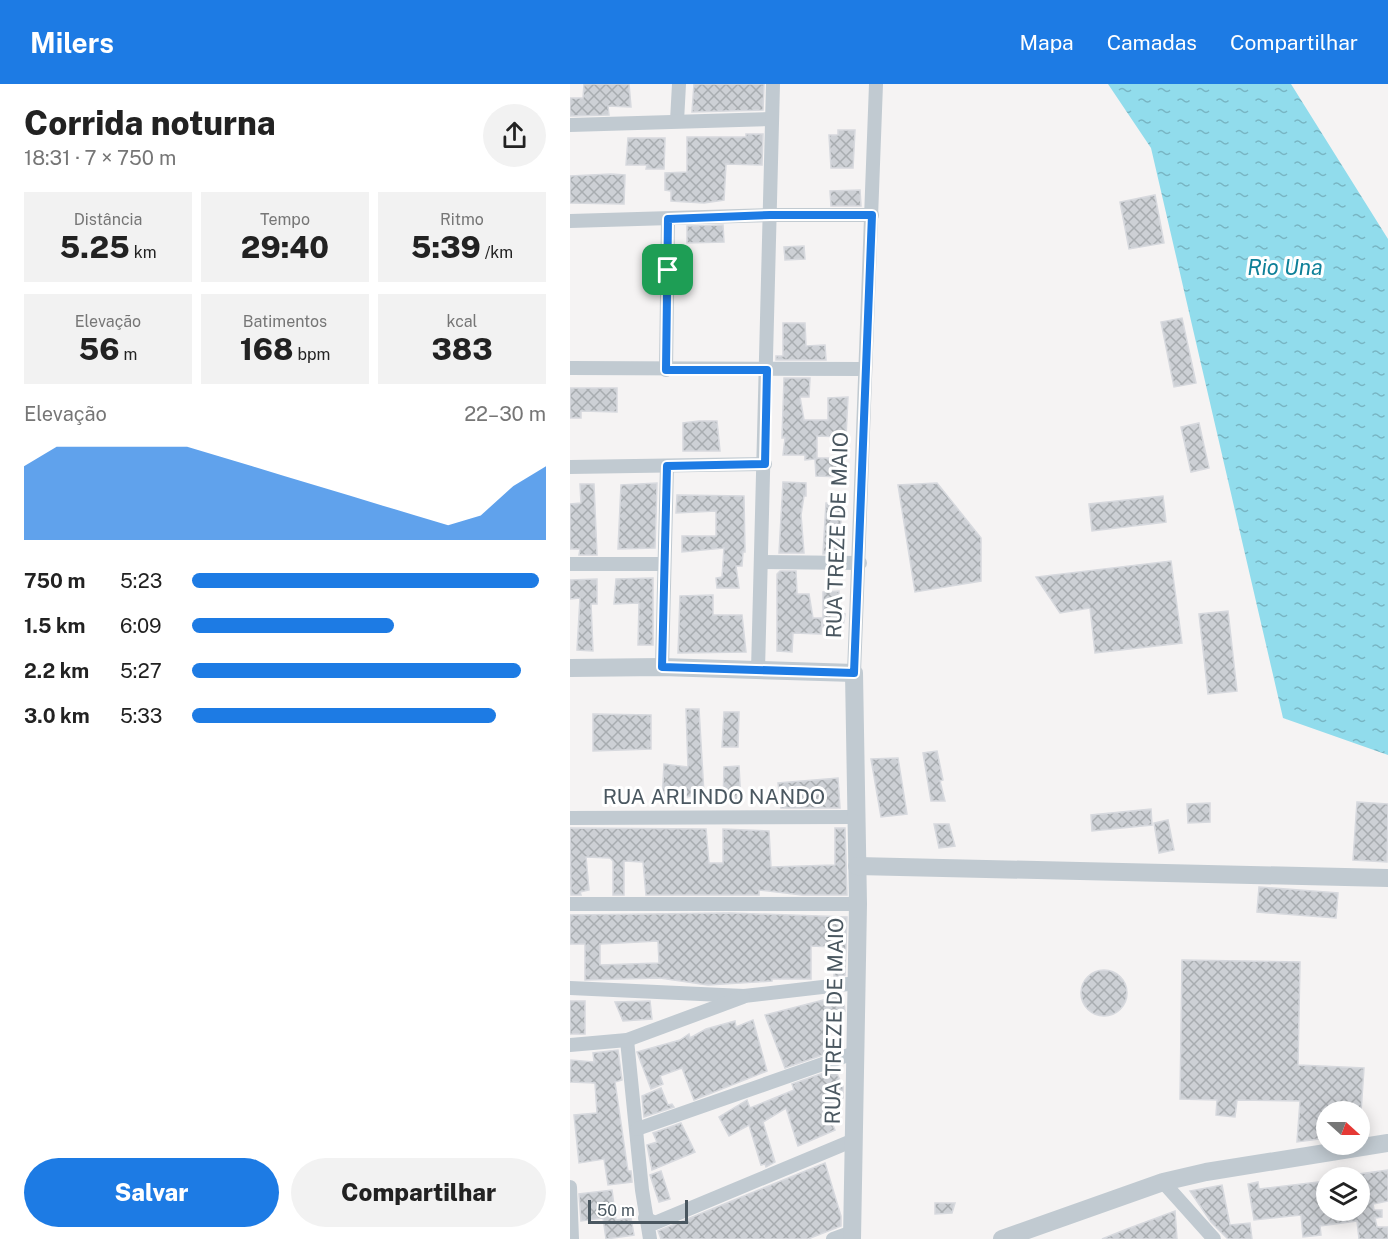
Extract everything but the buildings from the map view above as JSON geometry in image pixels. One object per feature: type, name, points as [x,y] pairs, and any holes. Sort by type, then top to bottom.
[{"type":"street","points":[[677,121],[679,84]]},
{"type":"street","points":[[758,670],[773,84]]},
{"type":"street","name":"RUA TREZE DE MAIO","points":[[852,1235],[858,904],[854,673],[860,563],[864,369],[876,84]]},
{"type":"street","points":[[570,125],[772,119]]},
{"type":"street","points":[[570,221],[770,215],[872,215]]},
{"type":"street","points":[[666,370],[668,219]]},
{"type":"street","points":[[570,368],[864,369]]},
{"type":"street","points":[[570,467],[765,464]]},
{"type":"street","points":[[662,667],[667,466]]},
{"type":"street","points":[[762,562],[860,563]]},
{"type":"street","points":[[570,564],[663,564]]},
{"type":"street","points":[[570,668],[662,667],[854,673]]},
{"type":"street","name":"RUA ARLINDO NANDO","points":[[570,818],[858,817]]},
{"type":"street","points":[[857,866],[1388,878]]},
{"type":"street","points":[[570,904],[858,904]]},
{"type":"street","points":[[570,988],[744,996],[857,983]]},
{"type":"street","points":[[570,1045],[627,1040],[744,996]]},
{"type":"street","points":[[627,1040],[645,1218],[650,1239]]},
{"type":"street","points":[[637,1129],[856,1052]]},
{"type":"street","points":[[645,1218],[655,1223],[854,1140]]},
{"type":"street","points":[[1002,1239],[1163,1182],[1206,1172],[1388,1143]]},
{"type":"street","points":[[1163,1182],[1214,1239]]},
{"type":"street","points":[[570,1187],[573,1239]]},
{"type":"street","points":[[833,1239],[852,1235]]},
{"type":"water","name":"Rio Una","points":[[1108,84],[1291,84],[1388,239],[1388,755],[1283,718],[1151,148]]},
{"type":"route","points":[[770,215],[872,215],[864,369],[860,563],[854,673],[662,667],[667,466],[765,464],[767,370],[666,370],[668,270],[668,219],[770,215]]}]
